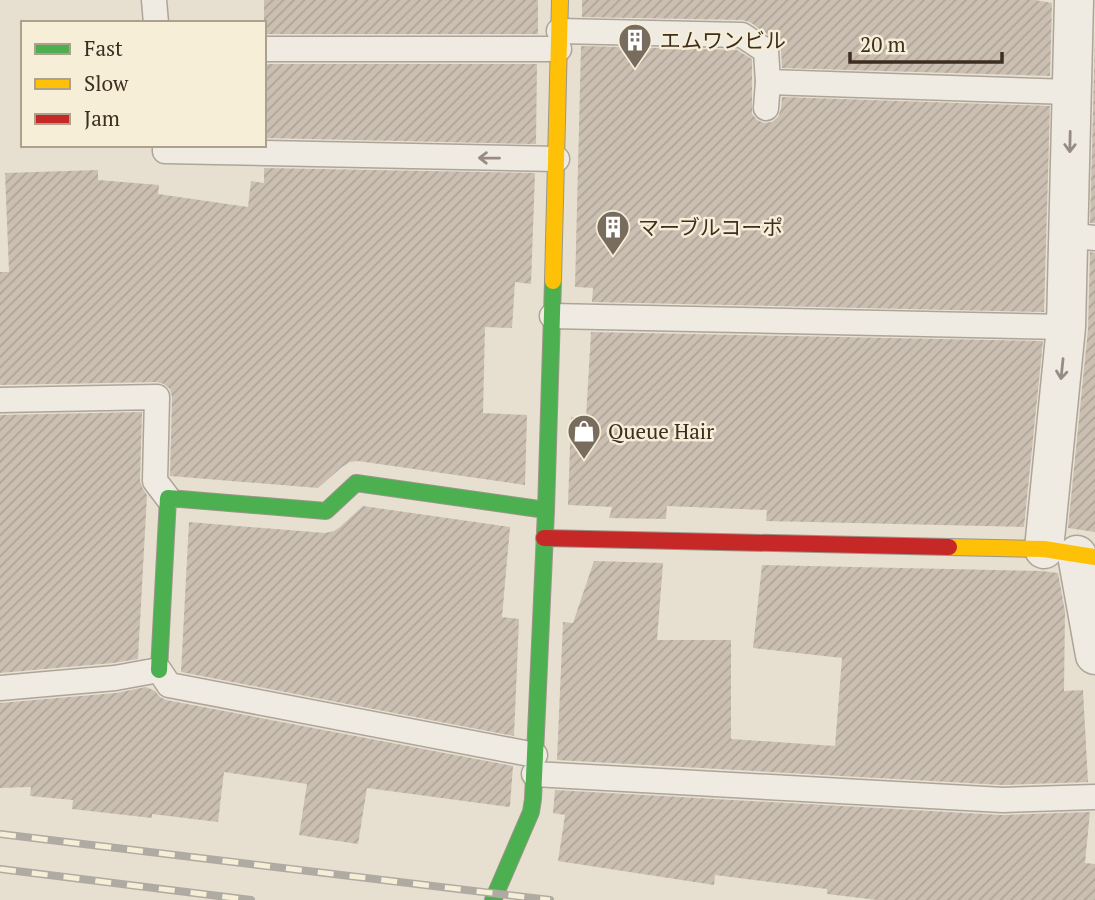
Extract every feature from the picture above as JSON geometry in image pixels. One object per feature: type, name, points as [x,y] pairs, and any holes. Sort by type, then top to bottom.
[{"type":"street","points":[[493,900],[531,813],[535,764],[546,510],[560,0]]},
{"type":"street","points":[[1074,0],[1071,92],[1082,237],[1066,327],[1072,554],[1095,655]]},
{"type":"street","points":[[159,670],[168,498],[326,512],[356,483],[546,510]]},
{"type":"street","points":[[544,538],[1072,554]]},
{"type":"lane","points":[[155,0],[156,21]]},
{"type":"lane","points":[[266,49],[742,35],[766,51],[766,108]]},
{"type":"lane","points":[[768,82],[1071,92]]},
{"type":"lane","points":[[165,147],[165,152],[557,159]]},
{"type":"lane","points":[[552,316],[1066,327]]},
{"type":"lane","points":[[0,400],[157,397],[155,481],[168,498]]},
{"type":"lane","points":[[0,688],[115,678],[159,670],[169,685],[535,764],[1003,800],[1095,797]]},
{"type":"building","points":[[264,0],[538,0],[538,34],[266,34]]},
{"type":"building","points":[[582,0],[1035,0],[1052,3],[1050,76],[782,68],[779,43],[750,22],[582,17]]},
{"type":"building","points":[[1095,36],[1095,223],[1090,223]]},
{"type":"building","points":[[581,46],[737,50],[752,59],[752,114],[764,123],[772,122],[778,117],[782,97],[1050,106],[1044,312],[592,302],[593,288],[575,287]]},
{"type":"building","points":[[266,64],[537,64],[536,144],[266,138]]},
{"type":"building","points":[[264,168],[535,173],[531,284],[515,282],[512,328],[485,327],[483,413],[527,415],[525,485],[358,461],[342,467],[318,488],[170,476],[172,397],[170,389],[164,384],[0,385],[0,272],[9,272],[5,173],[98,170],[98,180],[159,185],[158,194],[248,207],[251,181],[264,183]]},
{"type":"building","points":[[1090,252],[1095,253],[1095,532],[1068,528],[1088,329]]},
{"type":"building","points":[[591,332],[1043,341],[1024,527],[766,521],[767,510],[667,506],[666,519],[609,518],[612,507],[568,505],[571,417],[586,418]]},
{"type":"building","points":[[142,412],[140,481],[147,495],[138,659],[0,673],[0,415]]},
{"type":"building","points":[[363,506],[510,527],[502,617],[519,619],[514,736],[181,672],[189,522],[325,533],[340,527]]},
{"type":"building","points":[[594,561],[663,563],[657,640],[731,640],[731,739],[835,746],[842,658],[753,648],[762,565],[1058,573],[1065,612],[1064,691],[1083,690],[1088,782],[1003,785],[557,760],[563,622],[573,623]]},
{"type":"building","points":[[146,687],[166,700],[513,766],[510,806],[367,788],[358,844],[299,835],[307,784],[224,772],[218,822],[152,814],[152,818],[72,809],[73,800],[30,796],[31,787],[0,788],[0,703],[116,693]]},
{"type":"building","points":[[555,790],[1002,815],[1090,812],[1085,863],[1095,864],[1095,900],[877,900],[827,894],[827,889],[715,875],[714,885],[558,861],[565,815],[553,813]]},
{"type":"railway","points":[[0,834],[550,900]]},
{"type":"railway","points":[[0,869],[251,900]]},
{"type":"traffic: fast","points":[[493,900],[531,812],[533,799],[553,281]]},
{"type":"traffic: fast","points":[[159,670],[168,498],[326,511],[356,483],[546,510]]},
{"type":"traffic: slow","points":[[553,281],[560,0]]},
{"type":"traffic: slow","points":[[949,547],[1044,549],[1095,557]]},
{"type":"traffic: jam","points":[[544,538],[949,547]]},
{"type":"place","name":"エムワンビル","points":[[635,70]]},
{"type":"place","name":"マーブルコーポ","points":[[613,257]]},
{"type":"place","name":"Queue Hair","points":[[584,461]]}]
